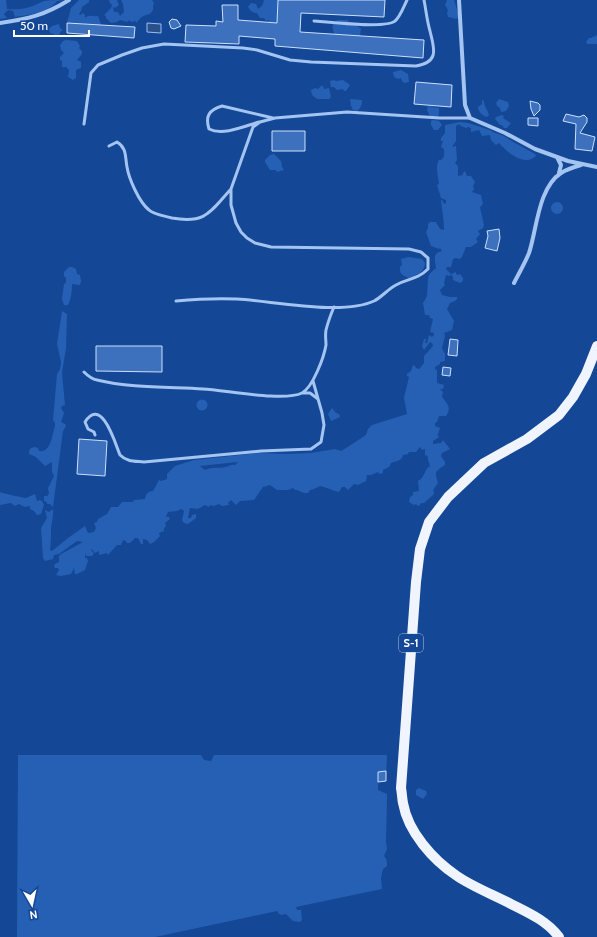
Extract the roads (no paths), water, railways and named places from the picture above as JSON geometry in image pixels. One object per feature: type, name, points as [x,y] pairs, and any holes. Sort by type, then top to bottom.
[{"type":"main road","name":"S-1","points":[[559,937],[553,929],[535,916],[457,876],[434,858],[419,838],[408,819],[403,804],[402,784],[416,582],[420,549],[429,522],[448,497],[484,463],[527,439],[559,415],[573,397],[586,374],[597,346]]},
{"type":"street","points":[[0,23],[31,18],[48,12],[69,0]]},
{"type":"street","points":[[458,0],[465,105],[470,118],[505,133],[535,149],[556,157],[597,167]]},
{"type":"street","points":[[556,157],[561,165],[559,174]]},
{"type":"street","points":[[514,283],[529,253],[542,200],[552,181],[568,168],[582,164]]},
{"type":"lane","points":[[314,21],[380,25],[391,24],[396,21],[407,0]]},
{"type":"lane","points":[[84,124],[91,72],[93,69],[104,62],[154,45],[243,48],[257,50],[290,60],[311,62],[422,65],[432,59],[434,54],[434,47],[424,0]]},
{"type":"lane","points":[[275,118],[222,106],[209,112],[207,118],[209,129],[214,132],[226,131],[275,118],[347,112],[440,118],[470,118]]},
{"type":"lane","points":[[176,301],[237,299],[294,305],[334,307],[357,305],[375,301],[396,284],[421,276],[428,269],[428,258],[421,252],[409,249],[271,247],[255,243],[247,238],[241,232],[236,223],[231,205],[231,189],[254,127],[260,122]]},
{"type":"lane","points":[[109,146],[117,142],[122,145],[125,152],[129,175],[144,204],[150,211],[167,217],[195,220],[204,217],[231,189]]},
{"type":"lane","points":[[302,393],[313,381],[326,345],[326,331],[334,307]]},
{"type":"lane","points":[[84,372],[95,380],[109,383],[204,389],[270,396],[289,396],[310,393],[318,400]]},
{"type":"lane","points":[[95,435],[94,432],[88,429],[85,422],[91,416],[96,415],[107,422],[123,459],[144,462],[261,451],[311,449],[321,442],[324,426],[313,381]]}]
